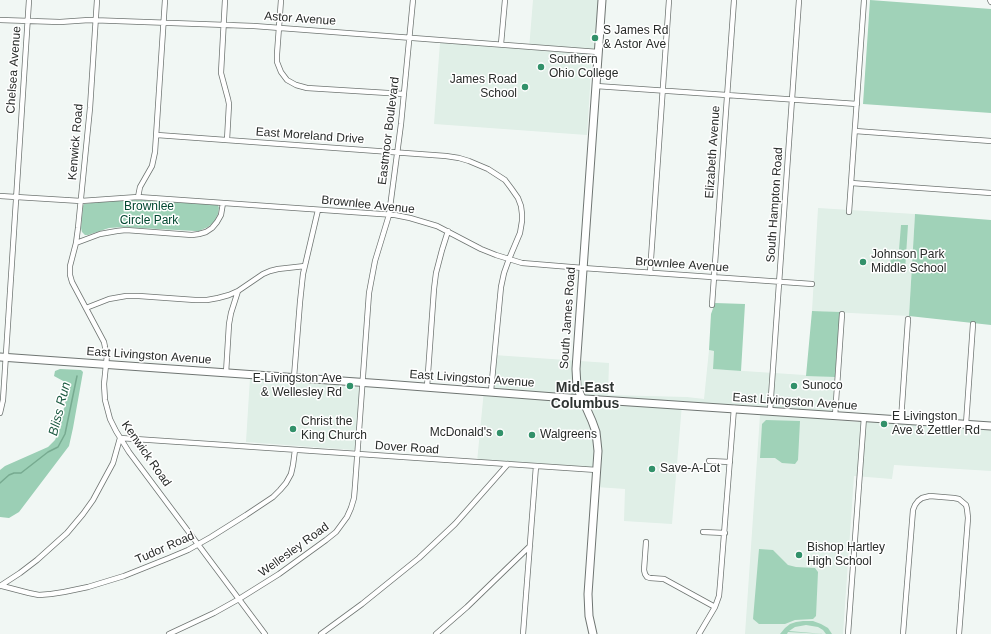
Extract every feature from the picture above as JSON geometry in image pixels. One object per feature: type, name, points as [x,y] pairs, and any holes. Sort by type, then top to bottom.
[{"type":"main road","name":"South James Road","points":[[593,634],[589,616],[588,594],[598,451],[596,432],[578,387],[576,369],[602,0]]},
{"type":"main road","name":"East Livingston Avenue","points":[[3,357],[583,399],[991,426]]},
{"type":"street","name":"Chelsea Avenue","points":[[0,413],[3,400],[3,357],[16,197],[29,0]]},
{"type":"street","name":"Kenwick Road","points":[[97,0],[90,108],[81,201],[76,243],[69,268],[70,275],[72,282],[104,342],[106,350],[104,391],[106,406],[113,426],[129,452],[265,634]]},
{"type":"street","points":[[138,197],[140,187],[152,166],[155,152],[165,0]]},
{"type":"street","points":[[225,0],[221,74],[229,104],[227,140]]},
{"type":"street","points":[[281,0],[277,62],[280,72],[287,80],[296,85],[307,88],[404,94]]},
{"type":"street","name":"Eastmoor Boulevard","points":[[363,382],[369,293],[375,261],[389,215],[398,152],[413,0]]},
{"type":"street","points":[[501,44],[505,0]]},
{"type":"street","points":[[650,272],[669,0]]},
{"type":"street","name":"Elizabeth Avenue","points":[[712,305],[734,0]]},
{"type":"street","name":"South Hampton Road","points":[[770,411],[799,0]]},
{"type":"street","points":[[849,212],[864,0]]},
{"type":"street","name":"Astor Avenue","points":[[0,20],[60,22],[95,20],[223,25],[409,37],[598,52]]},
{"type":"street","points":[[596,86],[857,104]]},
{"type":"street","points":[[855,131],[991,141]]},
{"type":"street","name":"East Moreland Drive","points":[[157,135],[398,152],[446,156],[469,161],[488,169],[505,180],[518,198],[521,206],[522,226],[509,259]]},
{"type":"street","points":[[851,184],[991,193]]},
{"type":"street","name":"Brownlee Avenue","points":[[0,196],[81,201],[138,197],[389,215],[410,218],[437,226],[481,249],[509,259],[528,263],[812,284]]},
{"type":"street","points":[[76,243],[100,234],[126,230],[199,234],[206,232],[217,222],[221,215],[223,203]]},
{"type":"street","points":[[294,377],[300,302],[305,266],[318,210]]},
{"type":"street","points":[[427,387],[436,273],[448,231]]},
{"type":"street","points":[[491,392],[501,287],[509,259]]},
{"type":"street","points":[[86,308],[109,299],[126,296],[207,300],[238,291],[270,271],[305,266]]},
{"type":"street","points":[[226,373],[229,324],[238,291]]},
{"type":"street","points":[[835,416],[842,314]]},
{"type":"street","points":[[901,420],[908,319]]},
{"type":"street","points":[[966,424],[973,324]]},
{"type":"street","name":"Wellesley Road","points":[[169,634],[214,613],[279,574],[326,540],[342,524],[349,512],[354,498],[363,382]]},
{"type":"street","points":[[699,634],[715,607],[719,596],[734,408]]},
{"type":"street","points":[[848,634],[864,418]]},
{"type":"street","points":[[1,586],[37,560],[67,532],[83,514],[93,500],[113,463],[120,438]]},
{"type":"street","name":"Dover Road","points":[[120,438],[597,470]]},
{"type":"street","name":"Tudor Road","points":[[1,586],[39,594],[64,592],[88,587],[124,576],[169,558],[198,544],[273,497],[286,483],[291,474],[295,450]]},
{"type":"street","points":[[709,461],[730,462]]},
{"type":"street","points":[[320,634],[362,604],[418,559],[455,524],[508,464]]},
{"type":"street","points":[[523,634],[536,466]]},
{"type":"street","points":[[903,634],[913,510],[918,501],[922,498],[930,496],[959,499],[966,505],[968,513],[959,634]]},
{"type":"street","points":[[703,532],[725,533]]},
{"type":"street","points":[[646,542],[644,570],[647,577],[664,579],[715,607]]},
{"type":"street","points":[[437,634],[530,546]]},
{"type":"shaded area","points":[[533,0],[602,0],[598,55],[593,54],[592,56],[587,135],[434,124],[440,42],[529,49]]},
{"type":"shaded area","name":"Johnson Park Middle School","points":[[818,208],[915,214],[909,316],[812,311]]},
{"type":"shaded area","points":[[709,350],[714,351],[713,369],[835,377],[832,420],[858,422],[859,417],[991,425],[991,471],[894,465],[892,479],[854,476],[843,634],[745,634],[760,410],[682,404],[672,524],[624,521],[625,489],[596,487],[597,470],[477,462],[484,390],[491,391],[494,355],[609,363],[608,395],[687,397],[704,399]]},
{"type":"shaded area","points":[[250,378],[357,386],[360,388],[355,449],[246,442]]},
{"type":"green space","points":[[870,0],[991,9],[991,113],[863,104]]},
{"type":"green space","name":"Brownlee Circle Park","points":[[130,199],[218,205],[219,208],[214,222],[208,227],[199,231],[123,227],[109,228],[88,235],[85,235],[82,232],[81,228],[84,204]]},
{"type":"green space","points":[[915,214],[991,220],[991,325],[909,316]]},
{"type":"green space","points":[[901,225],[908,225],[905,271],[890,270],[891,252],[896,252],[899,250]]},
{"type":"green space","points":[[715,303],[745,304],[741,371],[713,369],[714,351],[709,350],[711,314]]},
{"type":"green space","points":[[812,311],[840,312],[835,377],[806,376]]},
{"type":"green space","points":[[60,369],[81,370],[83,372],[69,446],[19,512],[9,518],[0,517],[0,470],[5,466],[48,447],[55,440],[58,433],[67,395],[67,385],[65,382],[54,376],[55,371]]},
{"type":"green space","points":[[766,420],[800,421],[798,460],[795,464],[782,463],[775,458],[760,458],[762,424]]},
{"type":"green space","points":[[759,549],[773,550],[788,565],[815,568],[818,572],[816,616],[813,619],[795,620],[785,624],[759,624],[753,619]]},
{"type":"green space","points":[[803,621],[813,621],[821,624],[828,628],[832,634],[826,634],[818,627],[806,625],[795,627],[789,631],[824,634],[788,632],[787,634],[780,634],[790,624]]},
{"type":"waterway","name":"Bliss Run","points":[[0,483],[9,475],[21,473],[48,452],[58,447],[65,434],[77,376]]},
{"type":"place","name":"S James Rd & Astor Ave","points":[[595,38]]},
{"type":"place","name":"Southern Ohio College","points":[[541,67]]},
{"type":"place","name":"James Road School","points":[[525,87]]},
{"type":"place","name":"Johnson Park Middle School","points":[[863,262]]},
{"type":"place","name":"E Livingston Ave & Wellesley Rd","points":[[350,386]]},
{"type":"place","name":"Sunoco","points":[[794,386]]},
{"type":"place","name":"E Livingston Ave & Zettler Rd","points":[[884,424]]},
{"type":"place","name":"Christ the King Church","points":[[293,429]]},
{"type":"place","name":"McDonald's","points":[[500,433]]},
{"type":"place","name":"Walgreens","points":[[532,435]]},
{"type":"place","name":"Save-A-Lot","points":[[652,469]]},
{"type":"place","name":"Bishop Hartley High School","points":[[799,555]]},
{"type":"district","name":"Mid-East Columbus","points":[[585,396]]}]
